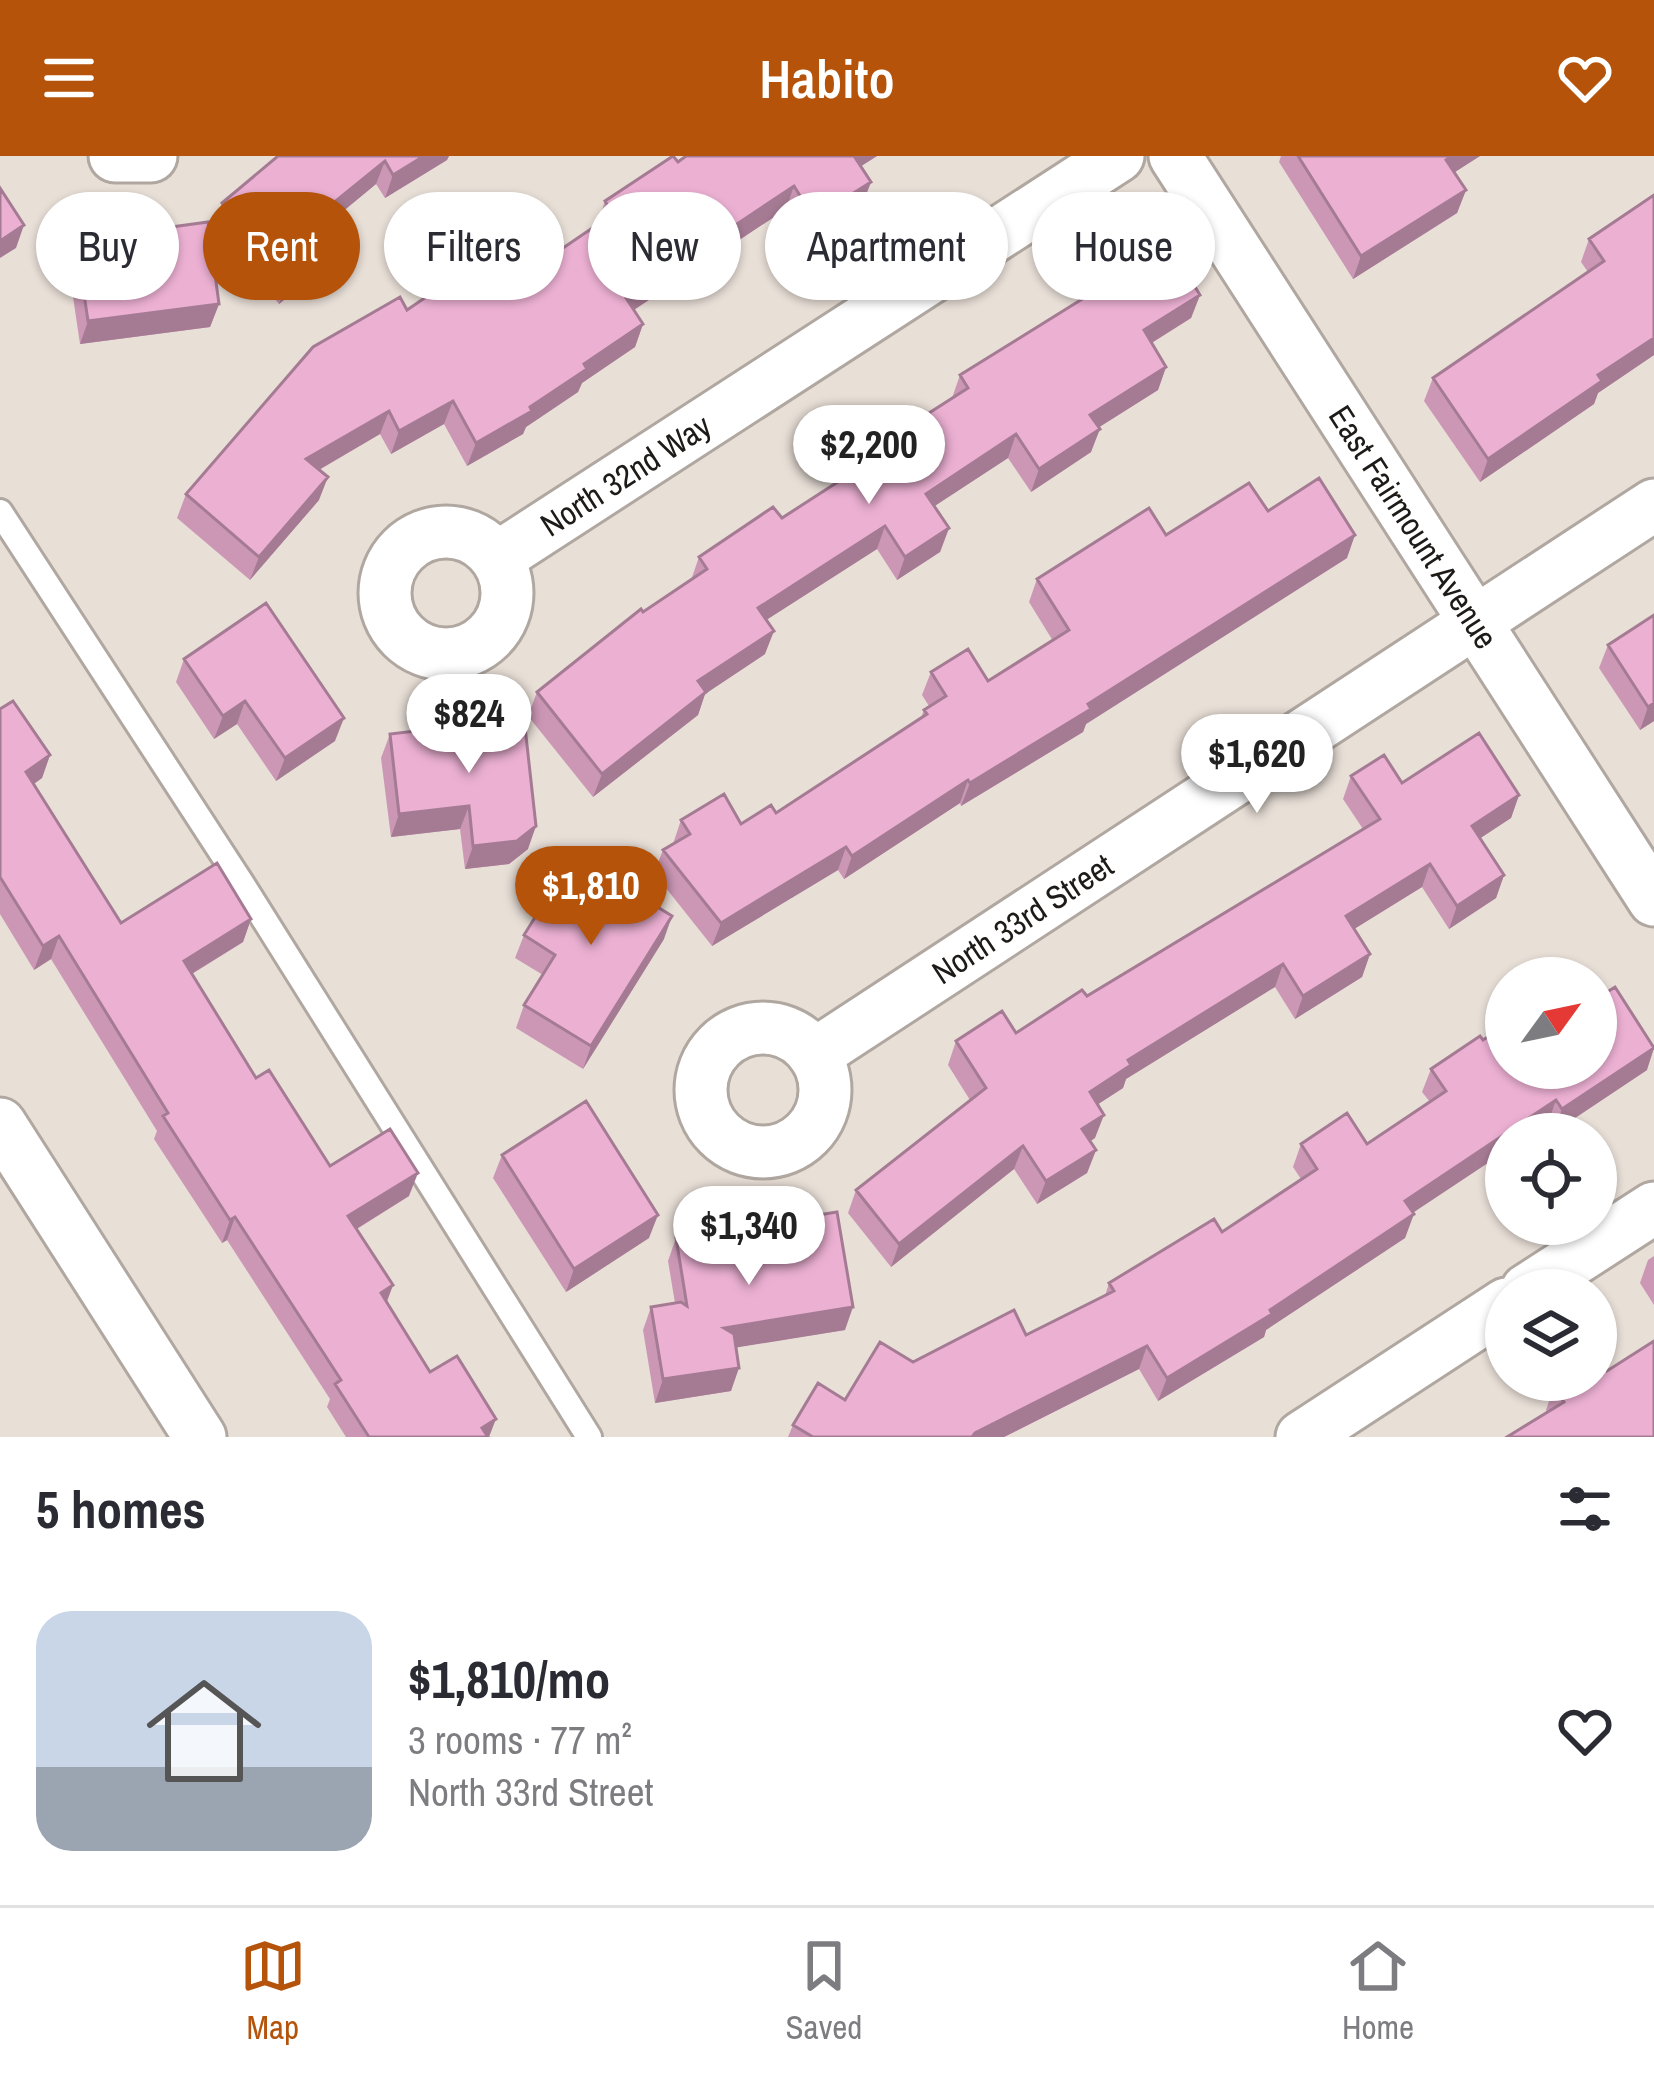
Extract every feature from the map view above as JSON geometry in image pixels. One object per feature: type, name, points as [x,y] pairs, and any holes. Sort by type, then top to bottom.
[{"type":"street","points":[[115,156],[151,156]]},
{"type":"street","name":"North 32nd Way","points":[[497,558],[1118,156]]},
{"type":"street","name":"East Fairmount Avenue","points":[[1175,156],[1654,900]]},
{"type":"street","name":"North 33rd Street","points":[[814,1055],[1654,505]]},
{"type":"street","points":[[0,1124],[200,1437]]},
{"type":"street","points":[[1560,1269],[1654,1208]]},
{"type":"street","points":[[1302,1437],[1485,1318]]},
{"type":"lane","points":[[0,512],[242,884],[589,1437]]},
{"type":"building","points":[[278,156],[424,156],[393,175],[385,161],[347,192],[235,192]]},
{"type":"building","points":[[673,156],[678,162],[686,156],[854,156],[871,182],[855,192],[798,192],[794,186],[785,192],[765,192],[765,205],[741,221],[741,192],[619,192]]},
{"type":"building","points":[[1298,156],[1452,156],[1446,160],[1466,190],[1361,256]]},
{"type":"building","points":[[0,188],[24,225],[0,241]]},
{"type":"building","points":[[1654,195],[1654,338],[1598,375],[1602,381],[1488,459],[1433,378],[1604,261],[1589,239]]},
{"type":"building","points":[[203,223],[203,300],[218,300],[219,304],[88,321],[85,300],[179,300],[179,226]]},
{"type":"building","points":[[588,231],[588,300],[627,300],[643,324],[584,364],[587,369],[530,407],[532,411],[476,443],[453,401],[399,431],[389,411],[306,459],[328,477],[259,557],[186,494],[313,347],[395,300],[402,300],[407,310],[422,300],[564,300],[564,247]]},
{"type":"building","points":[[1081,300],[1192,300],[1144,330],[1166,367],[1090,415],[1100,429],[1039,469],[1016,434],[926,494],[949,528],[905,557],[885,526],[758,608],[774,631],[698,681],[706,692],[602,774],[537,692],[641,609],[643,612],[707,569],[699,557],[773,507],[782,518],[867,463],[862,456],[968,388],[960,375]]},
{"type":"building","points":[[1319,478],[1355,535],[1088,704],[1091,709],[968,780],[852,856],[846,847],[721,923],[663,850],[690,834],[681,820],[724,794],[741,824],[771,805],[776,813],[927,714],[924,710],[946,696],[931,672],[968,649],[988,681],[1069,630],[1037,579],[1149,508],[1166,535],[1249,483],[1268,511]]},
{"type":"building","points":[[266,603],[344,718],[285,758],[245,701],[223,716],[184,659]]},
{"type":"building","points":[[1654,615],[1654,703],[1648,707],[1608,645]]},
{"type":"building","points":[[13,701],[50,755],[26,772],[121,923],[217,863],[251,919],[184,961],[256,1078],[269,1070],[330,1166],[390,1129],[418,1173],[348,1216],[393,1285],[381,1293],[430,1372],[457,1356],[496,1419],[482,1428],[488,1437],[369,1437],[335,1384],[341,1380],[163,1116],[168,1113],[59,936],[43,946],[0,877],[0,709]]},
{"type":"building","points":[[524,718],[536,826],[517,841],[473,846],[469,806],[399,814],[390,734]]},
{"type":"building","points":[[1479,733],[1519,795],[1472,826],[1504,875],[1457,906],[1430,864],[1346,916],[1370,954],[1303,996],[1283,964],[1128,1060],[1131,1065],[1090,1092],[1104,1115],[1082,1129],[1096,1150],[1046,1181],[1023,1146],[899,1244],[856,1190],[986,1088],[956,1041],[1002,1011],[1016,1033],[1082,990],[1087,996],[1380,819],[1351,776],[1384,755],[1402,783]]},
{"type":"building","points":[[574,855],[672,916],[591,1046],[524,1005],[555,955],[524,935]]},
{"type":"building","points":[[1617,990],[1654,1048],[1617,1073]]},
{"type":"building","points":[[1480,1036],[1485,1089],[1592,1089],[1562,1109],[1556,1100],[1537,1113],[1485,1113],[1485,1147],[1405,1201],[1414,1214],[1270,1310],[1272,1314],[1167,1378],[1147,1346],[972,1437],[813,1437],[793,1425],[818,1383],[845,1400],[880,1342],[913,1362],[1014,1310],[1026,1335],[1114,1291],[1109,1283],[1214,1219],[1222,1232],[1317,1169],[1301,1144],[1347,1113],[1367,1144],[1446,1091],[1431,1069]]},
{"type":"building","points":[[586,1101],[658,1215],[574,1269],[502,1155]]},
{"type":"building","points":[[837,1212],[853,1307],[724,1328],[734,1334],[739,1368],[663,1379],[651,1307],[681,1302],[687,1306],[676,1238]]},
{"type":"building","points":[[1654,1341],[1654,1437],[1507,1437],[1563,1401],[1617,1401],[1617,1365]]}]
